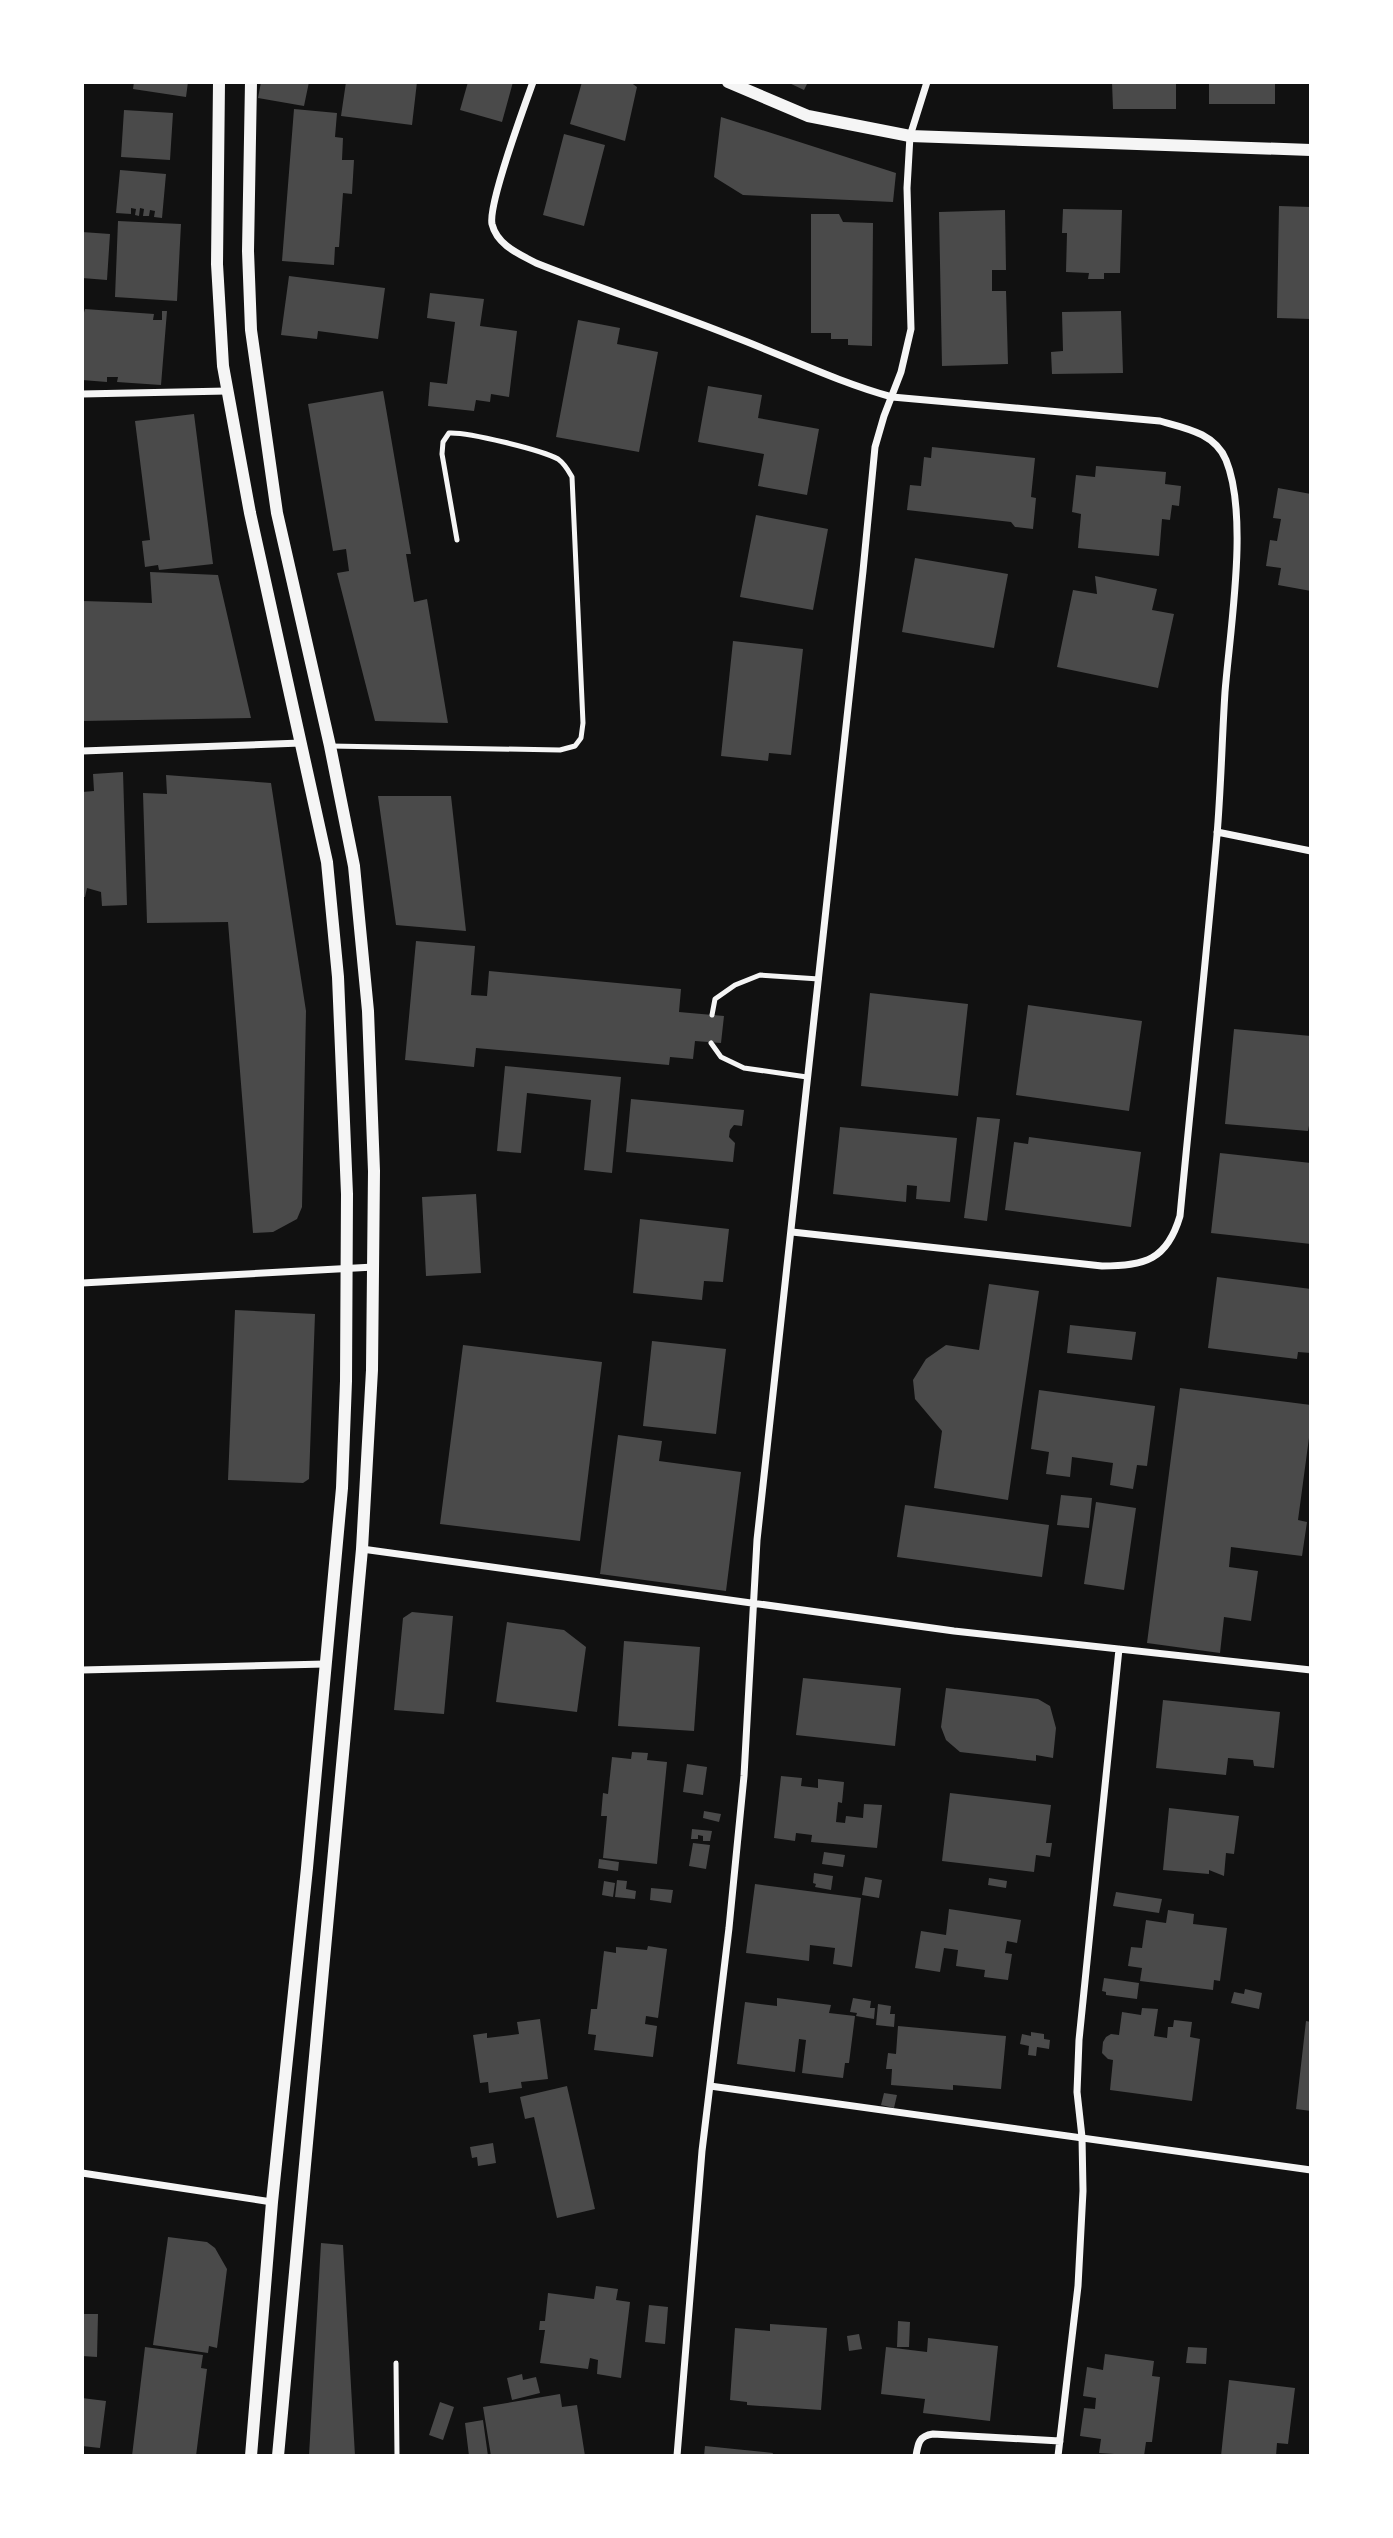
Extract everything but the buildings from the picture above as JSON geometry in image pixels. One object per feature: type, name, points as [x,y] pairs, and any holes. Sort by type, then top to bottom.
[{"type":"street","points":[[219,82],[217,264],[223,366],[250,513],[327,862],[338,977],[347,1194],[346,1381],[342,1488],[272,2202],[251,2456]]},
{"type":"street","points":[[251,82],[248,251],[253,342],[277,513],[354,866],[368,1012],[374,1171],[372,1370],[362,1549],[278,2456]]},
{"type":"street","points":[[533,82],[495,199],[492,223],[500,240],[513,251],[536,263],[811,366],[856,387],[892,397],[1160,421],[1190,429],[1213,440],[1225,457],[1232,478],[1236,510],[1236,561],[1217,832],[1180,1216],[1176,1230],[1165,1248],[1151,1260],[1128,1266],[1102,1266],[792,1232]]},
{"type":"street","points":[[728,82],[808,116],[910,136],[1311,150]]},
{"type":"street","points":[[677,2456],[702,2151],[744,1776],[757,1540],[875,447],[907,352],[911,329],[907,188],[910,136],[927,82]]},
{"type":"street","points":[[82,394],[227,390]]},
{"type":"street","points":[[82,751],[302,743]]},
{"type":"street","points":[[1217,832],[1311,852]]},
{"type":"street","points":[[82,1283],[374,1266]]},
{"type":"street","points":[[362,1549],[954,1631],[1311,1670]]},
{"type":"street","points":[[1058,2456],[1078,2286],[1083,2192],[1082,2137],[1077,2092],[1079,2040],[1119,1649]]},
{"type":"street","points":[[82,1670],[325,1664]]},
{"type":"street","points":[[710,2086],[1311,2170]]},
{"type":"street","points":[[82,2173],[272,2202]]},
{"type":"street","points":[[916,2456],[920,2439],[933,2434],[1060,2441]]},
{"type":"lane","points":[[330,747],[560,750],[575,746],[581,738],[583,723],[572,477],[566,466],[557,458],[509,444],[463,432],[449,433],[443,442],[442,454],[457,540]]},
{"type":"lane","points":[[712,1015],[715,999],[735,985],[760,975],[819,979]]},
{"type":"lane","points":[[711,1042],[721,1058],[744,1068],[807,1077]]},
{"type":"lane","points":[[396,2363],[397,2456]]}]
